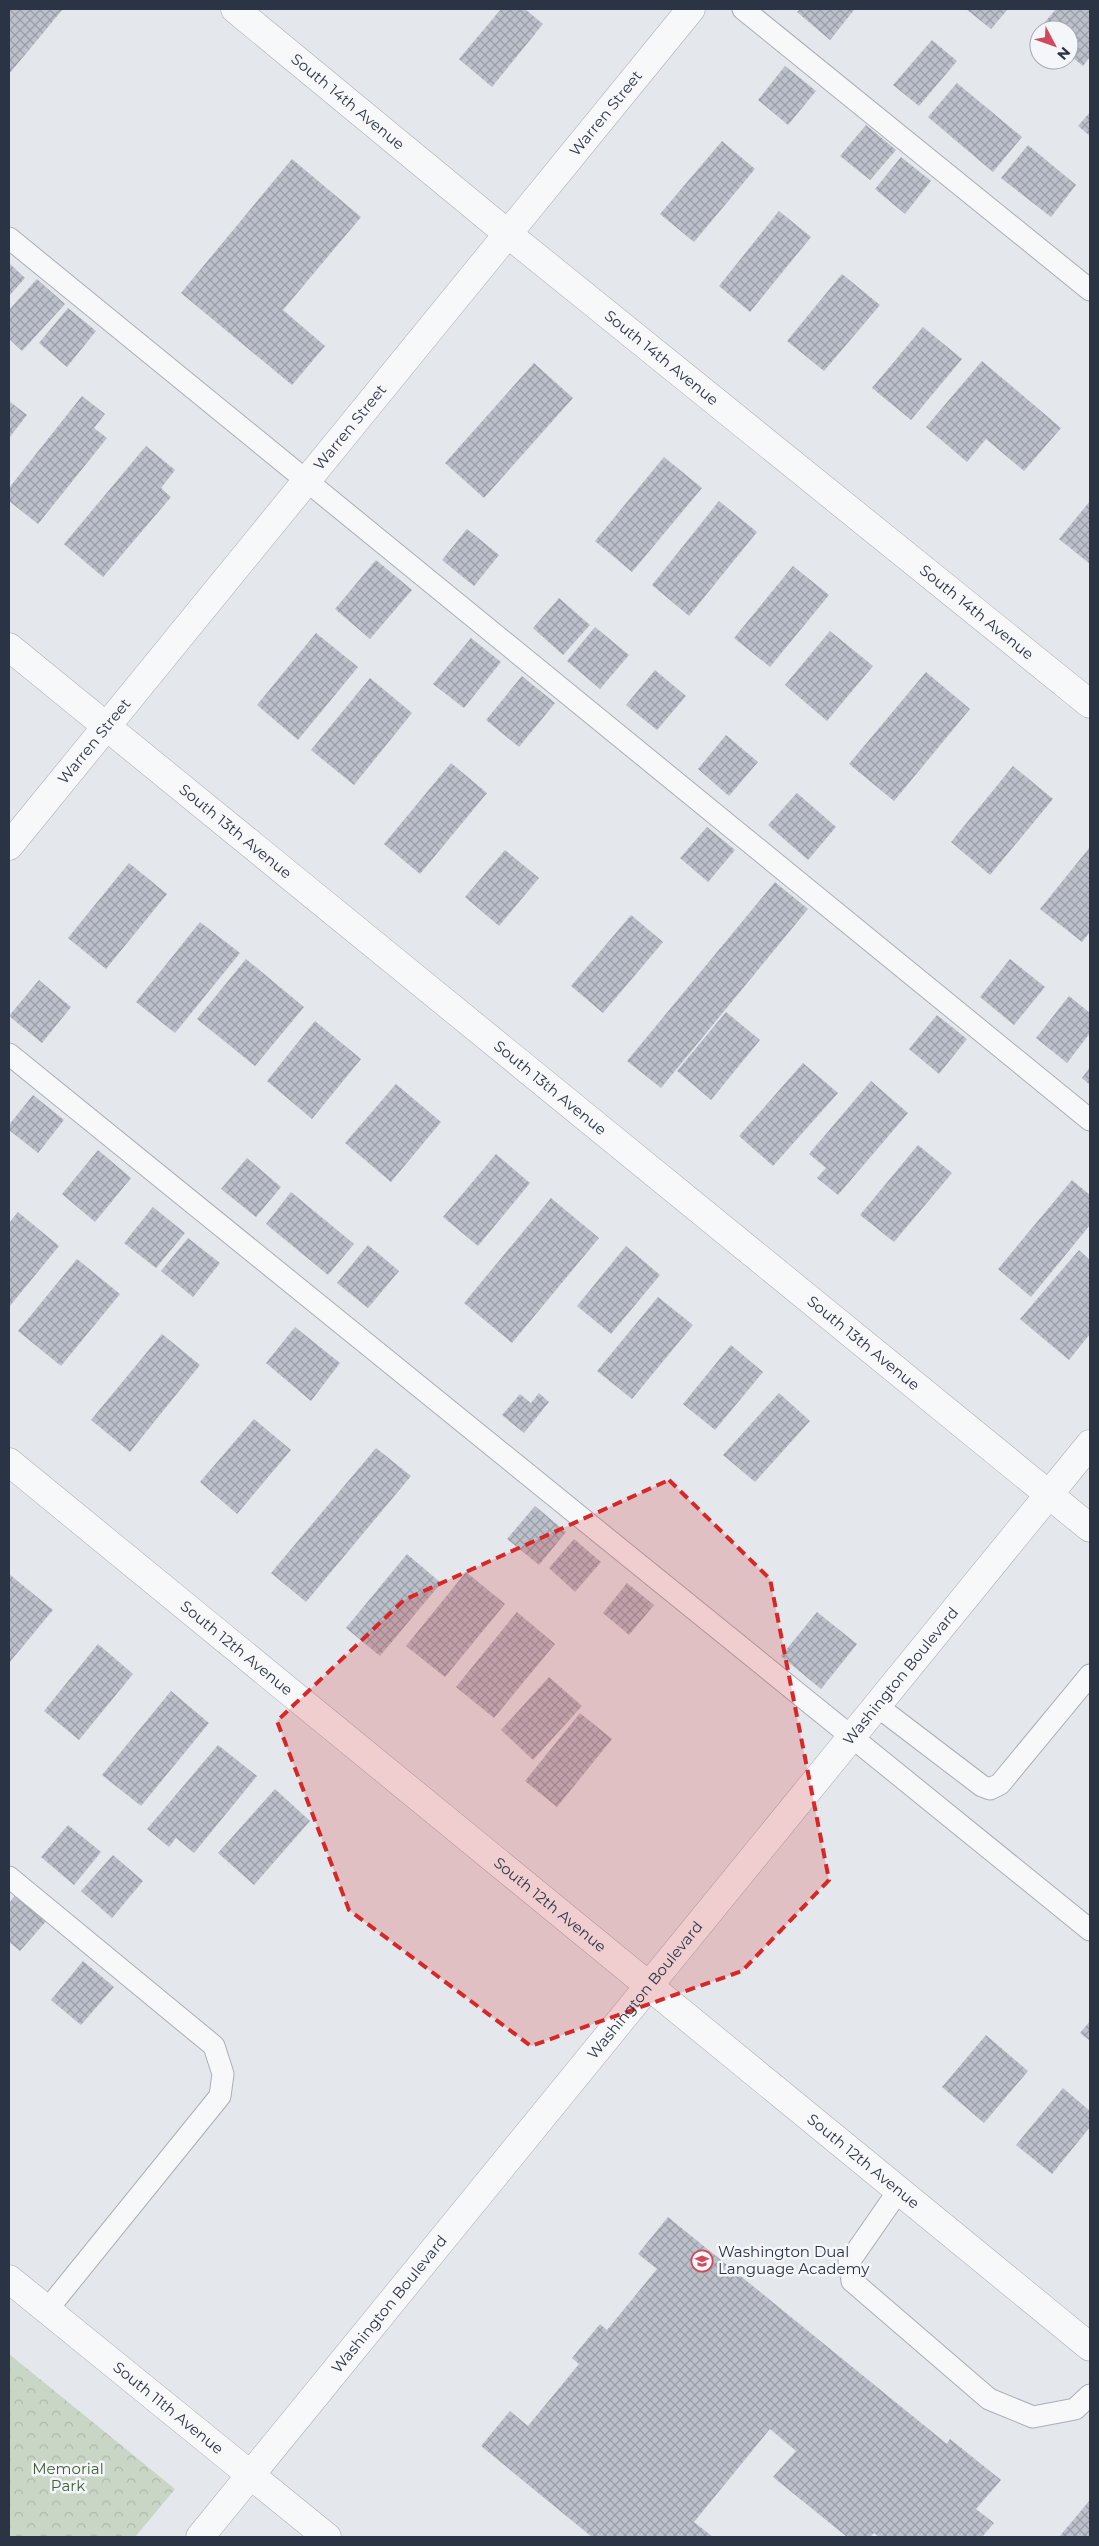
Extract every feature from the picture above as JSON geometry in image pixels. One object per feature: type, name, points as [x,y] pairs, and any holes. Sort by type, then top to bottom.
[{"type":"street","name":"South 14th Avenue","points":[[235,9],[508,234],[1090,704]]},
{"type":"street","name":"Warren Street","points":[[9,846],[691,9]]},
{"type":"street","name":"South 13th Avenue","points":[[9,647],[1090,1528]]},
{"type":"street","name":"Washington Boulevard","points":[[200,2537],[1090,1444]]},
{"type":"street","name":"South 12th Avenue","points":[[9,1462],[1090,2347]]},
{"type":"street","name":"South 11th Avenue","points":[[9,2279],[327,2537]]},
{"type":"lane","points":[[743,9],[1090,290]]},
{"type":"lane","points":[[9,238],[1090,1120]]},
{"type":"lane","points":[[9,1054],[1090,1930]]},
{"type":"lane","points":[[877,1706],[982,1786],[990,1789],[1000,1784],[1090,1675]]},
{"type":"lane","points":[[9,1877],[214,2046],[223,2074],[220,2096],[47,2310]]},
{"type":"lane","points":[[898,2190],[849,2262],[852,2281],[989,2399],[1033,2417],[1075,2409],[1090,2395]]},
{"type":"highlighted area","points":[[669,1480],[770,1579],[829,1880],[742,1971],[531,2046],[349,1910],[277,1721],[404,1600]]},
{"type":"green space","name":"Memorial Park","points":[[9,2354],[175,2489],[135,2537],[9,2537]]},
{"type":"building","points":[[9,9],[63,9],[9,74]]},
{"type":"building","points":[[501,9],[525,9],[543,24],[492,87],[459,59]]},
{"type":"building","points":[[800,9],[854,10],[830,40],[797,12]]},
{"type":"building","points":[[966,9],[1008,9],[991,29]]},
{"type":"building","points":[[1056,9],[1090,9],[1090,57],[1083,66],[1079,63],[1079,20],[1047,20]]},
{"type":"building","points":[[932,40],[957,61],[919,106],[893,85]]},
{"type":"building","points":[[785,66],[816,91],[788,125],[758,100]]},
{"type":"building","points":[[957,83],[1022,137],[993,172],[928,117]]},
{"type":"building","points":[[1090,112],[1090,136],[1078,126]]},
{"type":"building","points":[[866,125],[896,150],[870,180],[840,156]]},
{"type":"building","points":[[722,141],[755,169],[694,242],[660,214]]},
{"type":"building","points":[[1028,145],[1076,185],[1051,217],[1001,178]]},
{"type":"building","points":[[901,157],[931,181],[905,214],[875,189]]},
{"type":"building","points":[[292,159],[361,217],[283,310],[325,346],[292,385],[181,293]]},
{"type":"building","points":[[779,211],[811,237],[750,312],[719,286]]},
{"type":"building","points":[[9,263],[25,278],[9,296]]},
{"type":"building","points":[[842,274],[880,305],[824,371],[787,341]]},
{"type":"building","points":[[37,279],[65,304],[22,351],[9,339],[9,310]]},
{"type":"building","points":[[68,308],[96,331],[67,367],[39,343]]},
{"type":"building","points":[[923,327],[962,359],[911,420],[872,388]]},
{"type":"building","points":[[982,361],[1061,428],[1024,471],[986,439],[967,462],[926,427]]},
{"type":"building","points":[[534,363],[573,398],[484,498],[445,463]]},
{"type":"building","points":[[82,396],[105,414],[94,428],[107,438],[38,524],[9,501],[9,488]]},
{"type":"building","points":[[9,401],[27,415],[9,438]]},
{"type":"building","points":[[146,446],[175,470],[161,488],[171,497],[103,577],[64,544]]},
{"type":"building","points":[[664,457],[702,488],[632,572],[595,541]]},
{"type":"building","points":[[719,501],[757,532],[689,616],[652,585]]},
{"type":"building","points":[[1090,501],[1090,564],[1059,539]]},
{"type":"building","points":[[467,529],[499,555],[474,586],[442,560]]},
{"type":"building","points":[[376,560],[412,590],[370,639],[335,609]]},
{"type":"building","points":[[793,566],[829,595],[770,667],[734,638]]},
{"type":"building","points":[[559,598],[590,625],[563,655],[533,628]]},
{"type":"building","points":[[595,627],[629,655],[600,689],[567,661]]},
{"type":"building","points":[[830,631],[873,666],[827,721],[785,685]]},
{"type":"building","points":[[316,633],[358,667],[298,740],[257,705]]},
{"type":"building","points":[[471,638],[501,662],[464,708],[433,684]]},
{"type":"building","points":[[655,670],[686,696],[657,730],[626,705]]},
{"type":"building","points":[[926,672],[970,709],[894,801],[849,764]]},
{"type":"building","points":[[522,676],[555,703],[519,747],[486,720]]},
{"type":"building","points":[[370,678],[412,713],[354,785],[311,750]]},
{"type":"building","points":[[726,735],[758,762],[729,796],[698,769]]},
{"type":"building","points":[[451,763],[487,793],[420,874],[384,844]]},
{"type":"building","points":[[1013,766],[1053,799],[990,875],[951,842]]},
{"type":"building","points":[[797,793],[836,827],[808,860],[768,825]]},
{"type":"building","points":[[707,827],[735,850],[708,882],[680,858]]},
{"type":"building","points":[[1090,847],[1090,932],[1082,942],[1040,909]]},
{"type":"building","points":[[505,850],[539,878],[499,926],[465,897]]},
{"type":"building","points":[[129,863],[167,894],[106,969],[68,938]]},
{"type":"building","points":[[775,882],[808,909],[661,1088],[627,1061]]},
{"type":"building","points":[[631,915],[663,942],[603,1013],[571,986]]},
{"type":"building","points":[[200,922],[240,953],[175,1033],[136,1002]]},
{"type":"building","points":[[246,959],[304,1007],[255,1066],[197,1019]]},
{"type":"building","points":[[1010,959],[1045,987],[1014,1025],[980,997]]},
{"type":"building","points":[[39,980],[71,1007],[42,1043],[9,1016]]},
{"type":"building","points":[[1069,996],[1090,1013],[1090,1033],[1067,1063],[1036,1038]]},
{"type":"building","points":[[726,1012],[760,1040],[711,1100],[677,1071]]},
{"type":"building","points":[[937,1015],[967,1039],[939,1074],[909,1049]]},
{"type":"building","points":[[315,1021],[361,1059],[312,1119],[267,1081]]},
{"type":"building","points":[[803,1063],[838,1093],[773,1166],[739,1136]]},
{"type":"building","points":[[1090,1067],[1090,1085],[1082,1078]]},
{"type":"building","points":[[871,1081],[908,1113],[838,1195],[817,1178],[826,1168],[809,1154]]},
{"type":"building","points":[[396,1084],[441,1122],[391,1182],[345,1143]]},
{"type":"building","points":[[33,1095],[64,1120],[38,1153],[9,1130],[9,1125]]},
{"type":"building","points":[[918,1145],[952,1173],[894,1242],[860,1215]]},
{"type":"building","points":[[98,1150],[131,1178],[95,1222],[62,1194]]},
{"type":"building","points":[[496,1154],[530,1183],[478,1246],[443,1217]]},
{"type":"building","points":[[247,1158],[281,1187],[256,1217],[221,1189]]},
{"type":"building","points":[[1072,1180],[1090,1195],[1090,1225],[1031,1297],[998,1269]]},
{"type":"building","points":[[291,1192],[354,1244],[328,1275],[266,1224]]},
{"type":"building","points":[[551,1198],[599,1238],[512,1343],[464,1303]]},
{"type":"building","points":[[153,1207],[185,1233],[156,1268],[124,1243]]},
{"type":"building","points":[[18,1212],[59,1246],[9,1307],[9,1223]]},
{"type":"building","points":[[188,1238],[220,1263],[193,1297],[161,1271]]},
{"type":"building","points":[[368,1245],[399,1271],[368,1308],[337,1283]]},
{"type":"building","points":[[626,1246],[660,1275],[611,1334],[577,1306]]},
{"type":"building","points":[[1079,1250],[1090,1260],[1090,1334],[1069,1360],[1020,1319]]},
{"type":"building","points":[[77,1259],[120,1294],[61,1366],[18,1331]]},
{"type":"building","points":[[658,1297],[693,1325],[632,1399],[597,1371]]},
{"type":"building","points":[[295,1327],[340,1363],[311,1401],[266,1363]]},
{"type":"building","points":[[162,1334],[200,1365],[130,1452],[91,1420]]},
{"type":"building","points":[[731,1345],[763,1372],[715,1430],[683,1404]]},
{"type":"building","points":[[539,1393],[549,1402],[524,1433],[502,1415],[520,1394],[531,1403]]},
{"type":"building","points":[[779,1393],[810,1421],[755,1482],[723,1455]]},
{"type":"building","points":[[254,1419],[291,1450],[237,1514],[200,1482]]},
{"type":"building","points":[[376,1448],[411,1476],[306,1602],[271,1573]]},
{"type":"building","points":[[535,1506],[566,1532],[539,1565],[507,1539]]},
{"type":"building","points":[[574,1539],[601,1562],[575,1592],[549,1568]]},
{"type":"building","points":[[407,1554],[441,1583],[380,1656],[346,1628]]},
{"type":"building","points":[[466,1572],[505,1604],[445,1677],[406,1646]]},
{"type":"building","points":[[9,1574],[53,1610],[9,1663]]},
{"type":"building","points":[[627,1583],[654,1605],[629,1635],[603,1613]]},
{"type":"building","points":[[517,1612],[555,1644],[494,1718],[456,1687]]},
{"type":"building","points":[[817,1612],[857,1644],[821,1689],[781,1656]]},
{"type":"building","points":[[98,1644],[133,1674],[79,1740],[44,1711]]},
{"type":"building","points":[[549,1677],[582,1706],[533,1760],[501,1730]]},
{"type":"building","points":[[171,1691],[209,1723],[141,1806],[102,1775]]},
{"type":"building","points":[[580,1713],[612,1739],[557,1807],[525,1781]]},
{"type":"building","points":[[218,1745],[257,1776],[194,1853],[176,1838],[169,1847],[147,1829]]},
{"type":"building","points":[[275,1789],[310,1821],[254,1885],[218,1853]]},
{"type":"building","points":[[68,1825],[101,1852],[74,1885],[41,1857]]},
{"type":"building","points":[[113,1855],[143,1881],[112,1918],[81,1891]]},
{"type":"building","points":[[17,1893],[48,1919],[20,1951],[9,1942],[9,1903]]},
{"type":"building","points":[[83,1961],[114,1987],[81,2025],[51,2000]]},
{"type":"building","points":[[1090,2021],[1090,2041],[1080,2033]]},
{"type":"building","points":[[986,2035],[1028,2071],[984,2123],[942,2087]]},
{"type":"building","points":[[1063,2088],[1090,2111],[1090,2127],[1052,2174],[1016,2145]]},
{"type":"building","points":[[668,2217],[947,2444],[950,2439],[1001,2480],[976,2509],[994,2523],[982,2537],[879,2537],[874,2533],[870,2537],[847,2537],[773,2477],[796,2451],[770,2429],[694,2522],[713,2537],[592,2537],[481,2446],[510,2411],[528,2426],[579,2364],[572,2358],[600,2324],[607,2330],[657,2269],[638,2254]]},
{"type":"building","points":[[1090,2500],[1090,2537],[1059,2537]]},
{"type":"place","name":"Washington Dual Language Academy","points":[[702,2261]]}]
